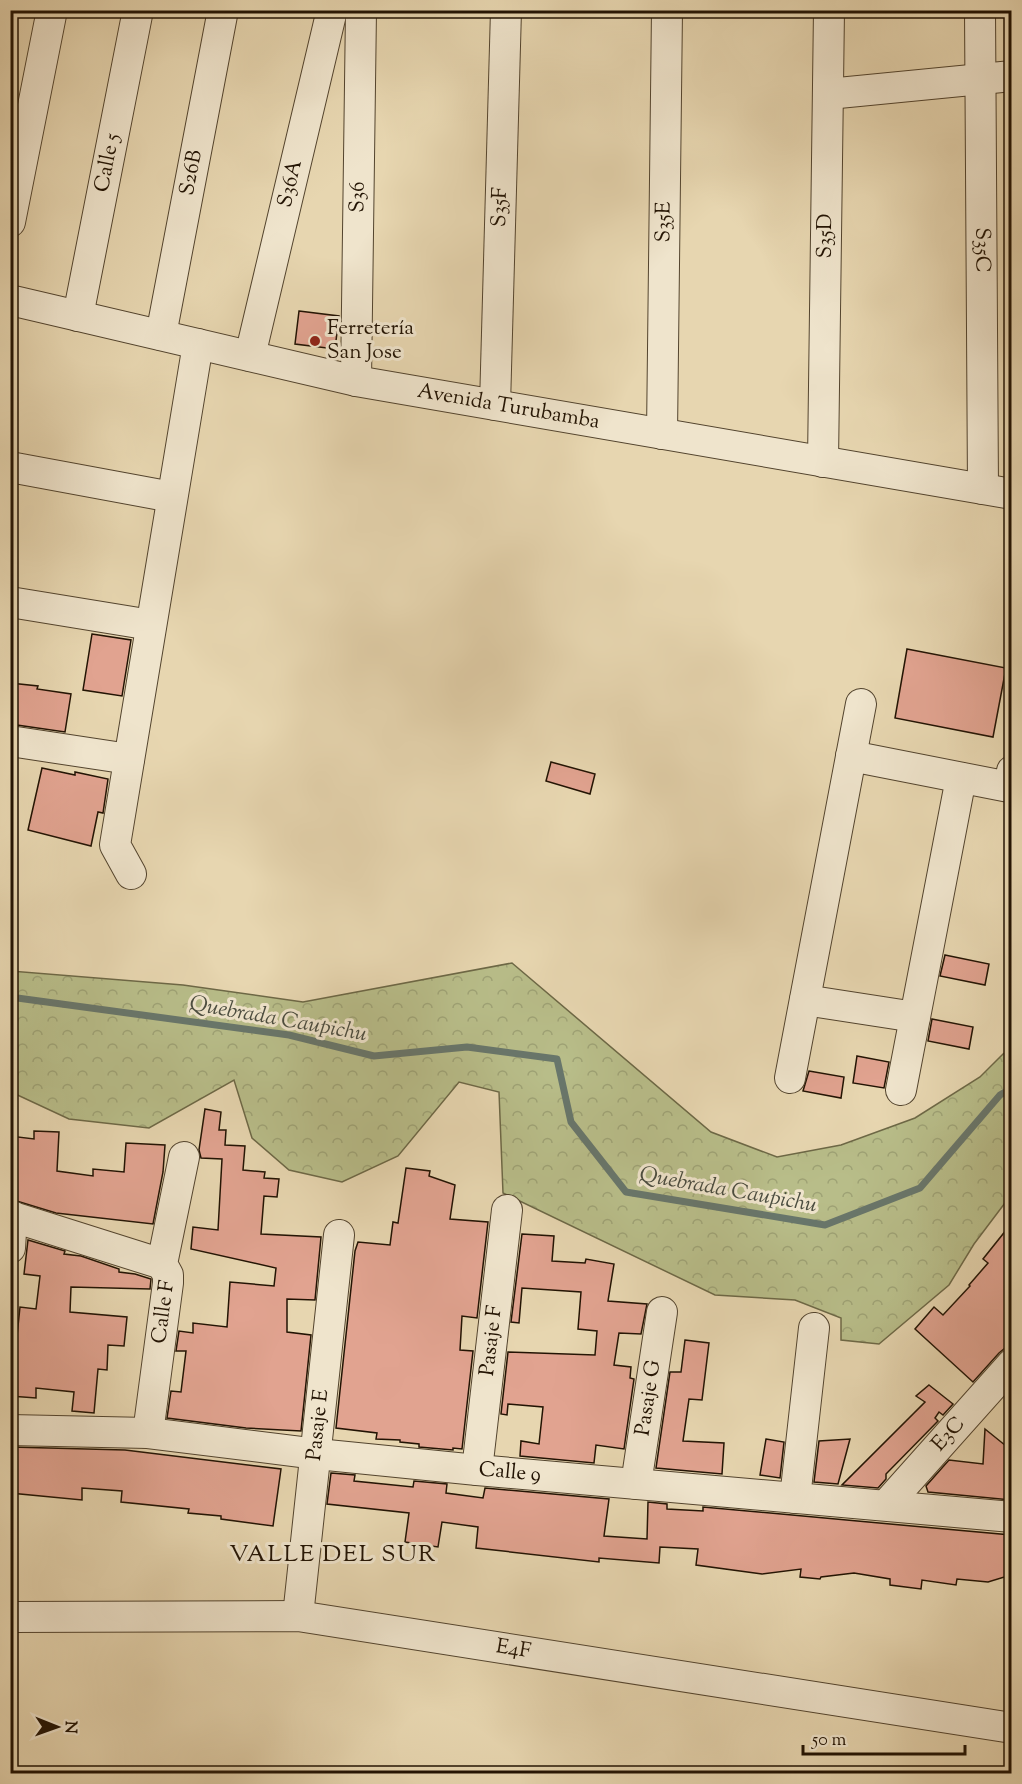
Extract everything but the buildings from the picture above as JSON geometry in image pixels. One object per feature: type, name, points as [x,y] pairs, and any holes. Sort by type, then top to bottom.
[{"type":"street","points":[[10,222],[52,10]]},
{"type":"street","name":"Calle 5","points":[[78,316],[138,10]]},
{"type":"street","name":"S26B","points":[[161,335],[223,10]]},
{"type":"street","name":"S36A","points":[[250,356],[332,10]]},
{"type":"street","name":"S36","points":[[356,381],[361,10]]},
{"type":"street","name":"S35F","points":[[495,405],[506,10]]},
{"type":"street","name":"S35E","points":[[662,434],[667,10]]},
{"type":"street","name":"S35D","points":[[823,462],[829,10]]},
{"type":"street","name":"S35C","points":[[980,10],[983,489]]},
{"type":"street","points":[[828,94],[1011,76]]},
{"type":"street","name":"Avenida Turubamba","points":[[10,300],[356,381],[1011,494]]},
{"type":"street","points":[[131,874],[115,845],[198,344]]},
{"type":"street","points":[[10,467],[172,497]]},
{"type":"street","points":[[10,602],[151,625]]},
{"type":"street","points":[[790,1078],[861,704]]},
{"type":"street","points":[[10,741],[129,759]]},
{"type":"street","points":[[851,756],[1009,787],[1011,771]]},
{"type":"street","points":[[901,1090],[961,778]]},
{"type":"street","points":[[805,1000],[915,1017]]},
{"type":"street","name":"Calle F","points":[[147,1433],[168,1283],[168,1275],[162,1264],[184,1157]]},
{"type":"street","name":"Pasaje F","points":[[477,1470],[507,1210]]},
{"type":"street","points":[[10,1248],[11,1216],[162,1264]]},
{"type":"street","name":"Pasaje E","points":[[298,1616],[339,1235]]},
{"type":"street","name":"Pasaje G","points":[[636,1484],[662,1312]]},
{"type":"street","points":[[795,1498],[814,1328]]},
{"type":"street","name":"E3C","points":[[887,1504],[1011,1364]]},
{"type":"street","name":"Calle 9","points":[[10,1430],[147,1433],[317,1454],[477,1470],[887,1504],[1011,1517]]},
{"type":"street","name":"E4F","points":[[10,1617],[298,1616],[1011,1728]]},
{"type":"green space","points":[[512,963],[711,1132],[777,1157],[841,1145],[915,1118],[980,1077],[1011,1048],[1011,1195],[974,1244],[949,1285],[879,1344],[841,1340],[841,1318],[795,1300],[715,1295],[503,1193],[499,1092],[459,1082],[398,1156],[342,1182],[289,1170],[252,1138],[234,1080],[149,1128],[69,1119],[11,1092],[11,971],[183,985],[303,1002]]},
{"type":"waterway","name":"Quebrada Caupichu","points":[[10,997],[289,1035],[374,1056],[467,1047],[557,1059],[571,1122],[626,1192],[825,1225],[920,1188],[1000,1095],[1012,1088]]},
{"type":"place","name":"Ferretería San Jose","points":[[315,341]]},
{"type":"district","name":"VALLE DEL SUR","points":[[333,1555]]}]
